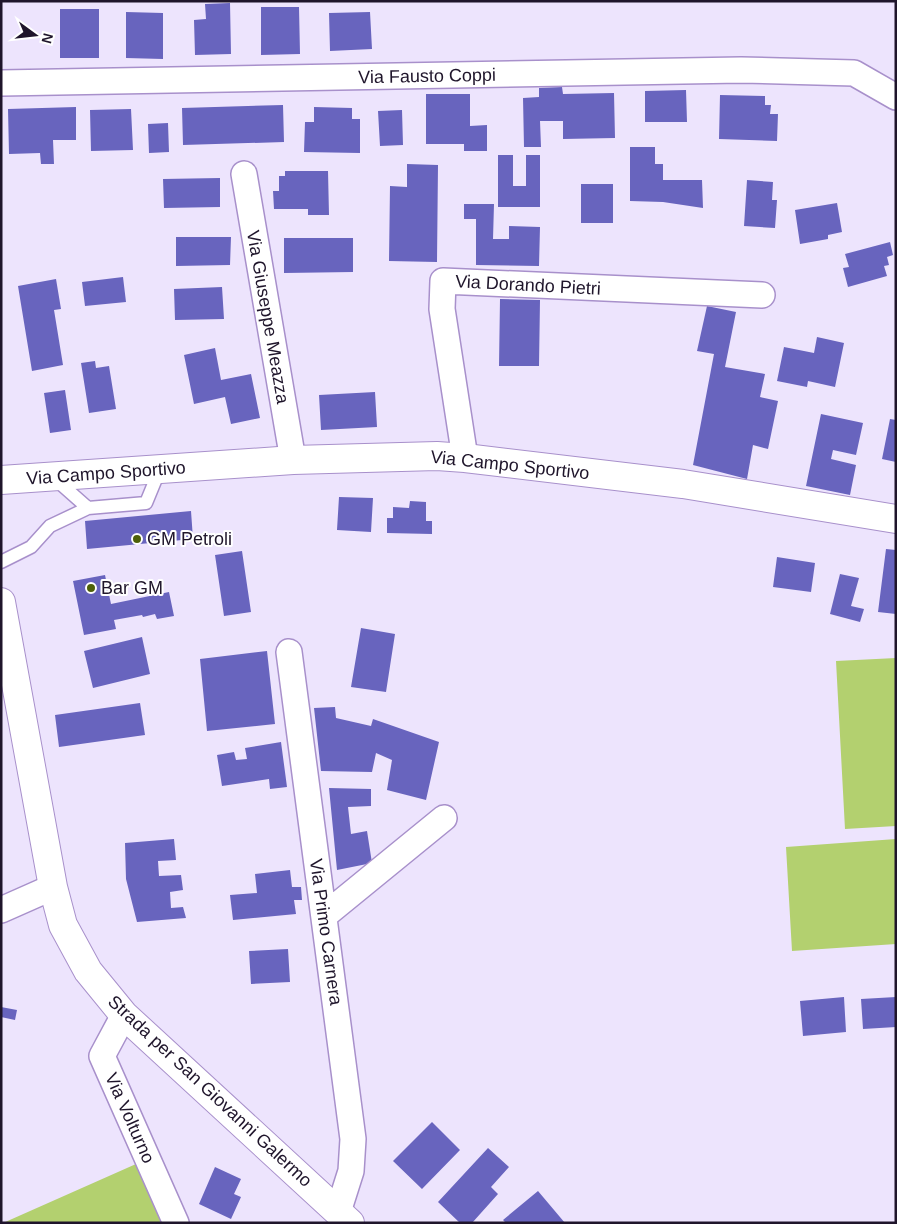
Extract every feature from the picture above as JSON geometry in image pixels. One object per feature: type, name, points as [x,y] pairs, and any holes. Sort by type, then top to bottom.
[{"type":"street","name":"Via Fausto Coppi","points":[[1,82],[741,70],[854,73],[896,97]]},
{"type":"street","name":"Via Giuseppe Meazza","points":[[244,174],[293,460]]},
{"type":"street","name":"Via Dorando Pietri","points":[[465,458],[442,310],[443,281],[762,295]]},
{"type":"street","name":"Via Campo Sportivo","points":[[1,480],[293,460],[437,456],[683,484],[896,519]]},
{"type":"street","name":"Strada per San Giovanni Galermo","points":[[1,602],[53,887],[63,925],[88,971],[124,1015],[344,1217]]},
{"type":"street","name":"Via Primo Carnera","points":[[289,652],[353,1139],[351,1171],[344,1217]]},
{"type":"street","points":[[324,916],[444,818]]},
{"type":"street","points":[[1,910],[53,887]]},
{"type":"street","name":"Via Volturno","points":[[124,1015],[102,1056],[176,1223]]},
{"type":"lane","points":[[1,562],[31,547],[50,526],[88,508],[146,503],[160,469]]},
{"type":"lane","points":[[52,476],[88,508]]},
{"type":"green space","points":[[896,658],[896,826],[845,829],[836,661]]},
{"type":"green space","points":[[896,839],[896,944],[792,951],[786,847]]},
{"type":"green space","points":[[136,1164],[164,1223],[3,1223]]},
{"type":"building","points":[[230,3],[231,54],[195,55],[194,20],[206,19],[205,4]]},
{"type":"building","points":[[261,7],[299,7],[300,54],[261,55]]},
{"type":"building","points":[[60,9],[99,9],[99,58],[60,58]]},
{"type":"building","points":[[126,12],[163,13],[163,59],[126,58]]},
{"type":"building","points":[[370,12],[372,49],[330,51],[329,13]]},
{"type":"building","points":[[562,87],[563,94],[614,93],[615,138],[563,139],[563,121],[540,121],[541,147],[524,147],[523,98],[539,97],[539,88]]},
{"type":"building","points":[[686,90],[687,122],[645,122],[645,91]]},
{"type":"building","points":[[426,94],[470,94],[470,126],[487,125],[487,151],[464,151],[464,144],[426,144]]},
{"type":"building","points":[[720,95],[765,96],[765,105],[771,105],[770,114],[778,114],[777,141],[719,139]]},
{"type":"building","points":[[283,105],[284,142],[183,145],[182,108]]},
{"type":"building","points":[[76,107],[76,140],[53,140],[54,164],[41,164],[40,153],[9,154],[8,109]]},
{"type":"building","points":[[314,107],[352,108],[352,119],[360,119],[360,153],[304,152],[305,122],[314,122]]},
{"type":"building","points":[[131,109],[133,150],[91,151],[90,110]]},
{"type":"building","points":[[402,110],[403,145],[380,146],[378,111]]},
{"type":"building","points":[[168,123],[169,152],[149,153],[148,124]]},
{"type":"building","points":[[630,147],[655,147],[655,164],[663,164],[663,180],[702,180],[703,208],[663,202],[630,201]]},
{"type":"building","points":[[498,155],[513,155],[513,186],[526,186],[526,155],[540,155],[540,207],[498,207]]},
{"type":"building","points":[[407,164],[438,165],[437,262],[389,261],[390,186],[407,187]]},
{"type":"building","points":[[285,171],[328,171],[329,215],[308,215],[308,209],[274,209],[273,191],[279,191],[279,176],[285,176]]},
{"type":"building","points":[[220,178],[220,207],[164,208],[163,179]]},
{"type":"building","points":[[747,180],[773,182],[772,200],[777,200],[775,228],[744,226]]},
{"type":"building","points":[[581,184],[613,184],[613,223],[581,223]]},
{"type":"building","points":[[837,203],[842,232],[828,235],[828,239],[800,244],[795,210]]},
{"type":"building","points":[[464,204],[494,204],[493,239],[509,239],[509,226],[540,227],[539,266],[476,265],[476,219],[464,219]]},
{"type":"building","points":[[176,237],[231,237],[230,265],[176,266]]},
{"type":"building","points":[[284,238],[353,238],[353,272],[284,273]]},
{"type":"building","points":[[890,242],[893,255],[887,257],[889,265],[884,266],[887,276],[848,287],[843,268],[849,267],[845,254]]},
{"type":"building","points":[[123,277],[126,302],[85,306],[82,282]]},
{"type":"building","points":[[56,279],[61,309],[54,310],[63,365],[32,371],[18,286]]},
{"type":"building","points":[[222,287],[224,319],[175,320],[174,289]]},
{"type":"building","points":[[500,299],[540,300],[539,366],[499,366]]},
{"type":"building","points":[[707,306],[736,312],[725,367],[765,374],[760,397],[778,401],[768,449],[753,445],[747,479],[693,465],[714,354],[697,351]]},
{"type":"building","points":[[817,337],[844,343],[835,387],[808,381],[807,387],[777,381],[784,347],[814,353]]},
{"type":"building","points":[[215,348],[221,380],[251,374],[260,418],[231,424],[225,397],[194,404],[184,355]]},
{"type":"building","points":[[95,361],[96,368],[109,366],[116,409],[89,413],[81,363]]},
{"type":"building","points":[[65,390],[71,430],[50,433],[44,393]]},
{"type":"building","points":[[375,392],[377,427],[321,430],[319,395]]},
{"type":"building","points":[[821,414],[863,423],[856,455],[833,450],[831,459],[856,465],[850,495],[806,486]]},
{"type":"building","points":[[890,419],[896,420],[896,462],[882,459]]},
{"type":"building","points":[[339,497],[373,498],[371,532],[337,530]]},
{"type":"building","points":[[410,501],[426,502],[426,521],[432,521],[432,534],[387,533],[387,518],[393,518],[393,507],[409,508]]},
{"type":"building","points":[[191,511],[193,539],[87,549],[85,521]]},
{"type":"building","points":[[886,549],[896,550],[896,614],[878,612]]},
{"type":"building","points":[[242,551],[251,612],[224,616],[215,555]]},
{"type":"building","points":[[777,557],[815,563],[811,592],[773,587]]},
{"type":"building","points":[[840,574],[859,578],[851,606],[864,609],[860,622],[830,614]]},
{"type":"building","points":[[105,575],[111,604],[169,592],[174,616],[157,619],[155,614],[114,620],[116,629],[84,635],[73,581]]},
{"type":"building","points":[[361,628],[395,634],[386,692],[351,687]]},
{"type":"building","points":[[142,637],[150,674],[93,688],[84,651]]},
{"type":"building","points":[[267,651],[275,724],[207,731],[200,659]]},
{"type":"building","points":[[140,703],[145,735],[59,747],[55,715]]},
{"type":"building","points":[[335,707],[336,718],[371,726],[373,719],[439,742],[426,800],[387,790],[392,760],[376,753],[372,772],[321,771],[314,708]]},
{"type":"building","points":[[281,742],[287,787],[270,789],[269,779],[222,786],[217,755],[234,752],[236,760],[247,759],[245,748]]},
{"type":"building","points":[[329,788],[371,789],[371,806],[348,807],[351,834],[367,831],[372,863],[337,870]]},
{"type":"building","points":[[174,839],[176,860],[158,861],[159,876],[181,875],[183,890],[170,892],[171,908],[183,907],[186,918],[137,922],[126,879],[125,843]]},
{"type":"building","points":[[290,870],[292,887],[301,887],[302,900],[294,900],[296,914],[233,920],[230,895],[257,893],[255,874]]},
{"type":"building","points":[[288,949],[290,982],[251,984],[249,951]]},
{"type":"building","points":[[844,997],[846,1032],[803,1036],[800,1001]]},
{"type":"building","points":[[896,997],[896,1027],[863,1029],[861,999]]},
{"type":"building","points":[[1,1007],[17,1010],[15,1020],[1,1017]]},
{"type":"building","points":[[432,1122],[460,1150],[422,1189],[393,1161]]},
{"type":"building","points":[[488,1148],[509,1167],[491,1187],[498,1194],[472,1223],[460,1223],[438,1202]]},
{"type":"building","points":[[215,1167],[241,1179],[234,1194],[241,1197],[231,1219],[199,1204]]},
{"type":"building","points":[[538,1191],[565,1223],[506,1223],[503,1220]]},
{"type":"place","name":"GM Petroli","points":[[137,539]]},
{"type":"place","name":"Bar GM","points":[[91,588]]}]
